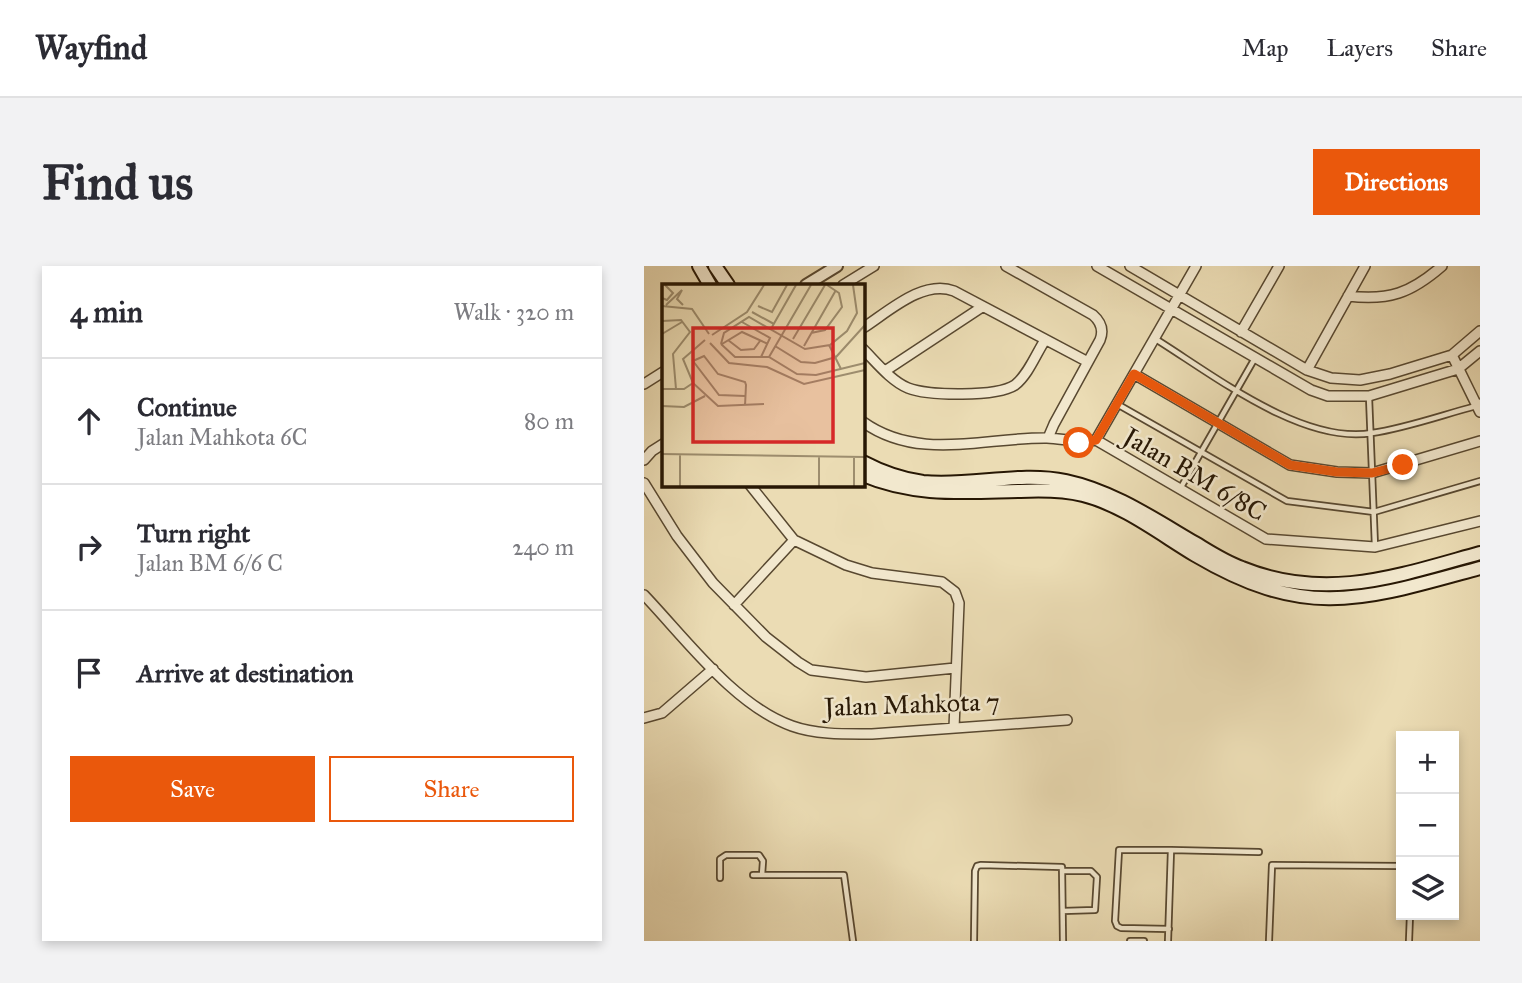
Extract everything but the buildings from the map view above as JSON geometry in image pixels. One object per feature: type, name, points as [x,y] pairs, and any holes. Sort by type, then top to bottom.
[{"type":"main road","points":[[699,266],[709,284]]},
{"type":"main road","points":[[715,266],[727,284]]},
{"type":"main road","points":[[864,462],[886,472],[926,482],[1045,479],[1087,486],[1136,508],[1227,568],[1316,586],[1350,585],[1480,553]]},
{"type":"main road","points":[[864,475],[903,489],[926,492],[1044,490],[1084,495],[1122,511],[1276,592],[1306,598],[1362,598],[1480,568]]},
{"type":"street","points":[[808,284],[836,266]]},
{"type":"street","points":[[845,284],[874,266]]},
{"type":"street","points":[[1006,266],[1097,318],[1102,335],[1048,438]]},
{"type":"street","points":[[1097,266],[1311,390],[1328,396],[1369,396],[1458,369],[1480,351]]},
{"type":"street","points":[[1130,266],[1307,370],[1331,379],[1360,380],[1402,371],[1452,355],[1480,331]]},
{"type":"street","points":[[864,422],[895,438],[920,444],[1048,438],[1074,443],[1096,440],[1196,266]]},
{"type":"street","points":[[1241,332],[1279,266]]},
{"type":"street","points":[[1307,370],[1365,266]]},
{"type":"street","points":[[1348,296],[1381,298],[1397,295],[1412,288],[1442,266]]},
{"type":"street","points":[[864,327],[918,293],[930,288],[950,290],[1088,362]]},
{"type":"street","points":[[885,371],[982,307]]},
{"type":"street","points":[[864,350],[905,386],[932,393],[1000,391],[1021,379],[1045,340]]},
{"type":"street","points":[[1452,355],[1479,407]]},
{"type":"street","points":[[644,384],[662,373]]},
{"type":"street","points":[[1134,374],[1290,465],[1337,472],[1372,473],[1480,441]]},
{"type":"street","name":"Jalan BM 6/8C","points":[[1096,440],[1266,540],[1375,547],[1480,521]]},
{"type":"street","points":[[644,460],[662,445]]},
{"type":"street","points":[[644,482],[677,536],[713,583],[765,637],[798,663],[811,670],[866,677],[955,668]]},
{"type":"street","points":[[751,486],[794,540],[846,565],[895,577],[942,582],[951,588],[959,603],[954,728]]},
{"type":"street","points":[[734,605],[794,540]]},
{"type":"street","name":"Jalan Mahkota 7","points":[[644,595],[748,703],[794,727],[843,734],[902,733],[1067,720]]},
{"type":"street","points":[[644,718],[662,713],[713,669]]},
{"type":"lane","points":[[1154,338],[1299,425],[1338,434],[1370,434],[1479,407]]},
{"type":"lane","points":[[1180,489],[1255,358]]},
{"type":"lane","points":[[1369,396],[1375,547]]},
{"type":"lane","points":[[1116,404],[1287,502],[1374,512],[1480,481]]},
{"type":"lane","points":[[1169,929],[1118,927],[1115,924],[1119,850],[1259,852]]},
{"type":"lane","points":[[1168,941],[1171,850]]},
{"type":"lane","points":[[720,878],[720,859],[726,855],[759,855],[762,859],[762,875]]},
{"type":"lane","points":[[974,941],[976,866],[1058,865],[1063,871],[1063,941]]},
{"type":"lane","points":[[1269,941],[1272,865],[1396,866]]},
{"type":"lane","points":[[1063,871],[1091,871],[1097,877],[1095,910],[1063,911]]},
{"type":"lane","points":[[753,875],[844,875],[853,941]]},
{"type":"lane","points":[[1409,941],[1410,920]]},
{"type":"lane","points":[[1130,941],[1144,941]]},
{"type":"route","points":[[1079,443],[1096,440],[1134,374],[1290,465],[1337,472],[1372,473],[1403,465]]}]
